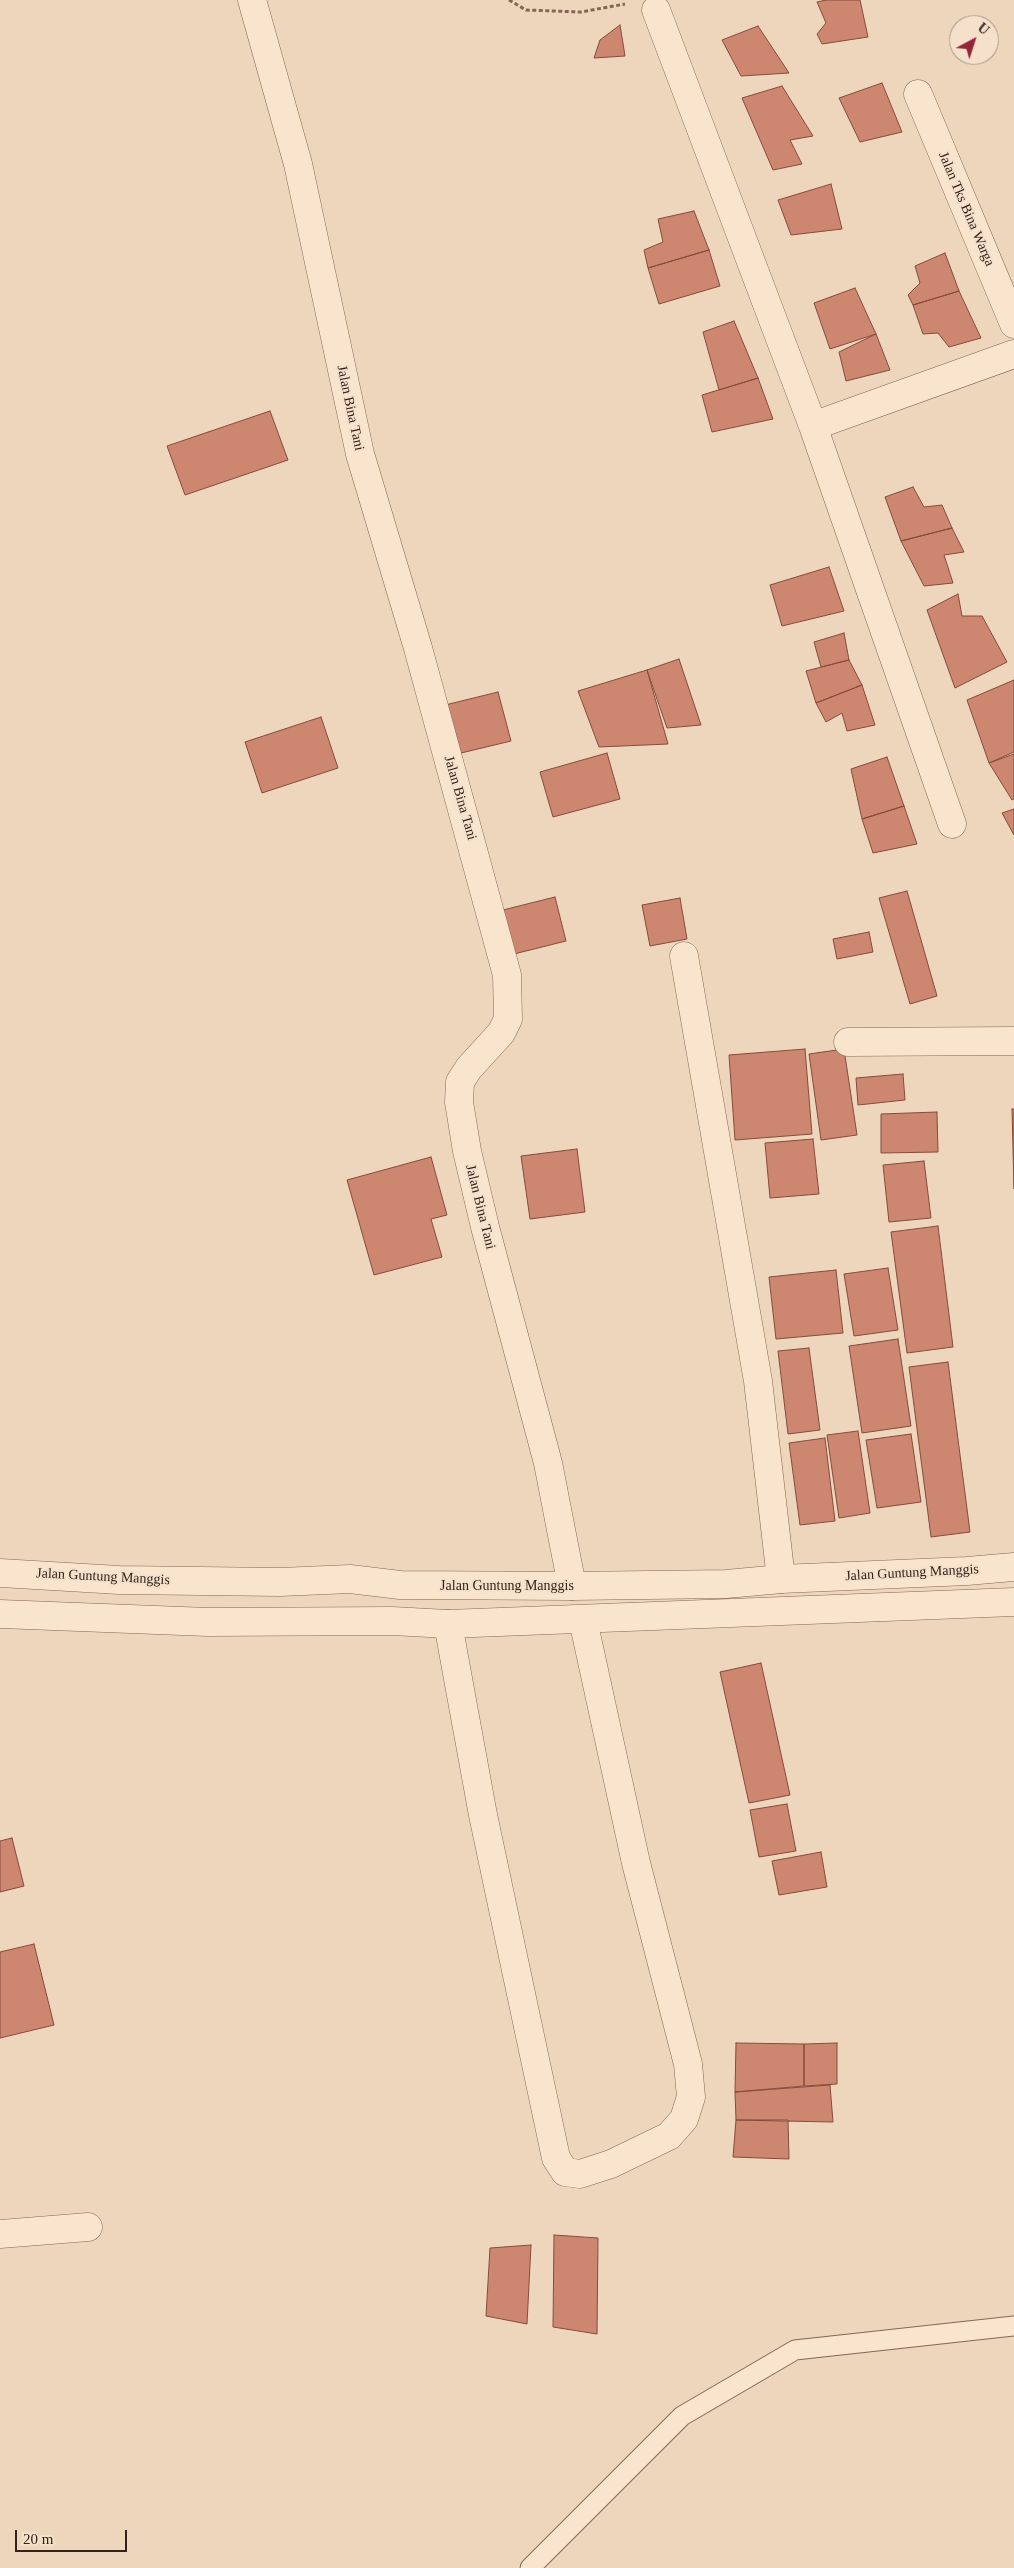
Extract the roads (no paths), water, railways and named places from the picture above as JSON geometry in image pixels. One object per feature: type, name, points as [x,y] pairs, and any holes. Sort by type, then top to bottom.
[{"type":"street","name":"Jalan Bina Tani","points":[[252,0],[298,164],[360,454],[421,657],[507,975],[508,1019],[501,1033],[469,1068],[460,1082],[459,1102],[467,1151],[485,1227],[548,1463],[572,1586]]},
{"type":"street","points":[[656,10],[813,426],[952,824]]},
{"type":"street","name":"Jalan Tks Bina Warga","points":[[918,94],[1014,324]]},
{"type":"street","points":[[813,426],[1014,354]]},
{"type":"street","points":[[684,956],[758,1381],[781,1579]]},
{"type":"street","points":[[848,1042],[1014,1041]]},
{"type":"street","name":"Jalan Guntung Manggis","points":[[0,1573],[120,1580],[280,1582],[350,1579],[400,1585],[572,1586],[726,1584],[781,1579],[1014,1567]]},
{"type":"street","points":[[0,1614],[208,1622],[392,1621],[448,1624],[1014,1602]]},
{"type":"street","points":[[448,1624],[482,1815],[556,2158],[565,2172],[580,2174],[611,2164],[669,2136],[684,2119],[691,2097],[688,2064],[636,1863],[582,1620]]},
{"type":"street","points":[[0,2234],[88,2228]]},
{"type":"lane","points":[[530,2568],[682,2416],[794,2350],[1014,2326]]}]
